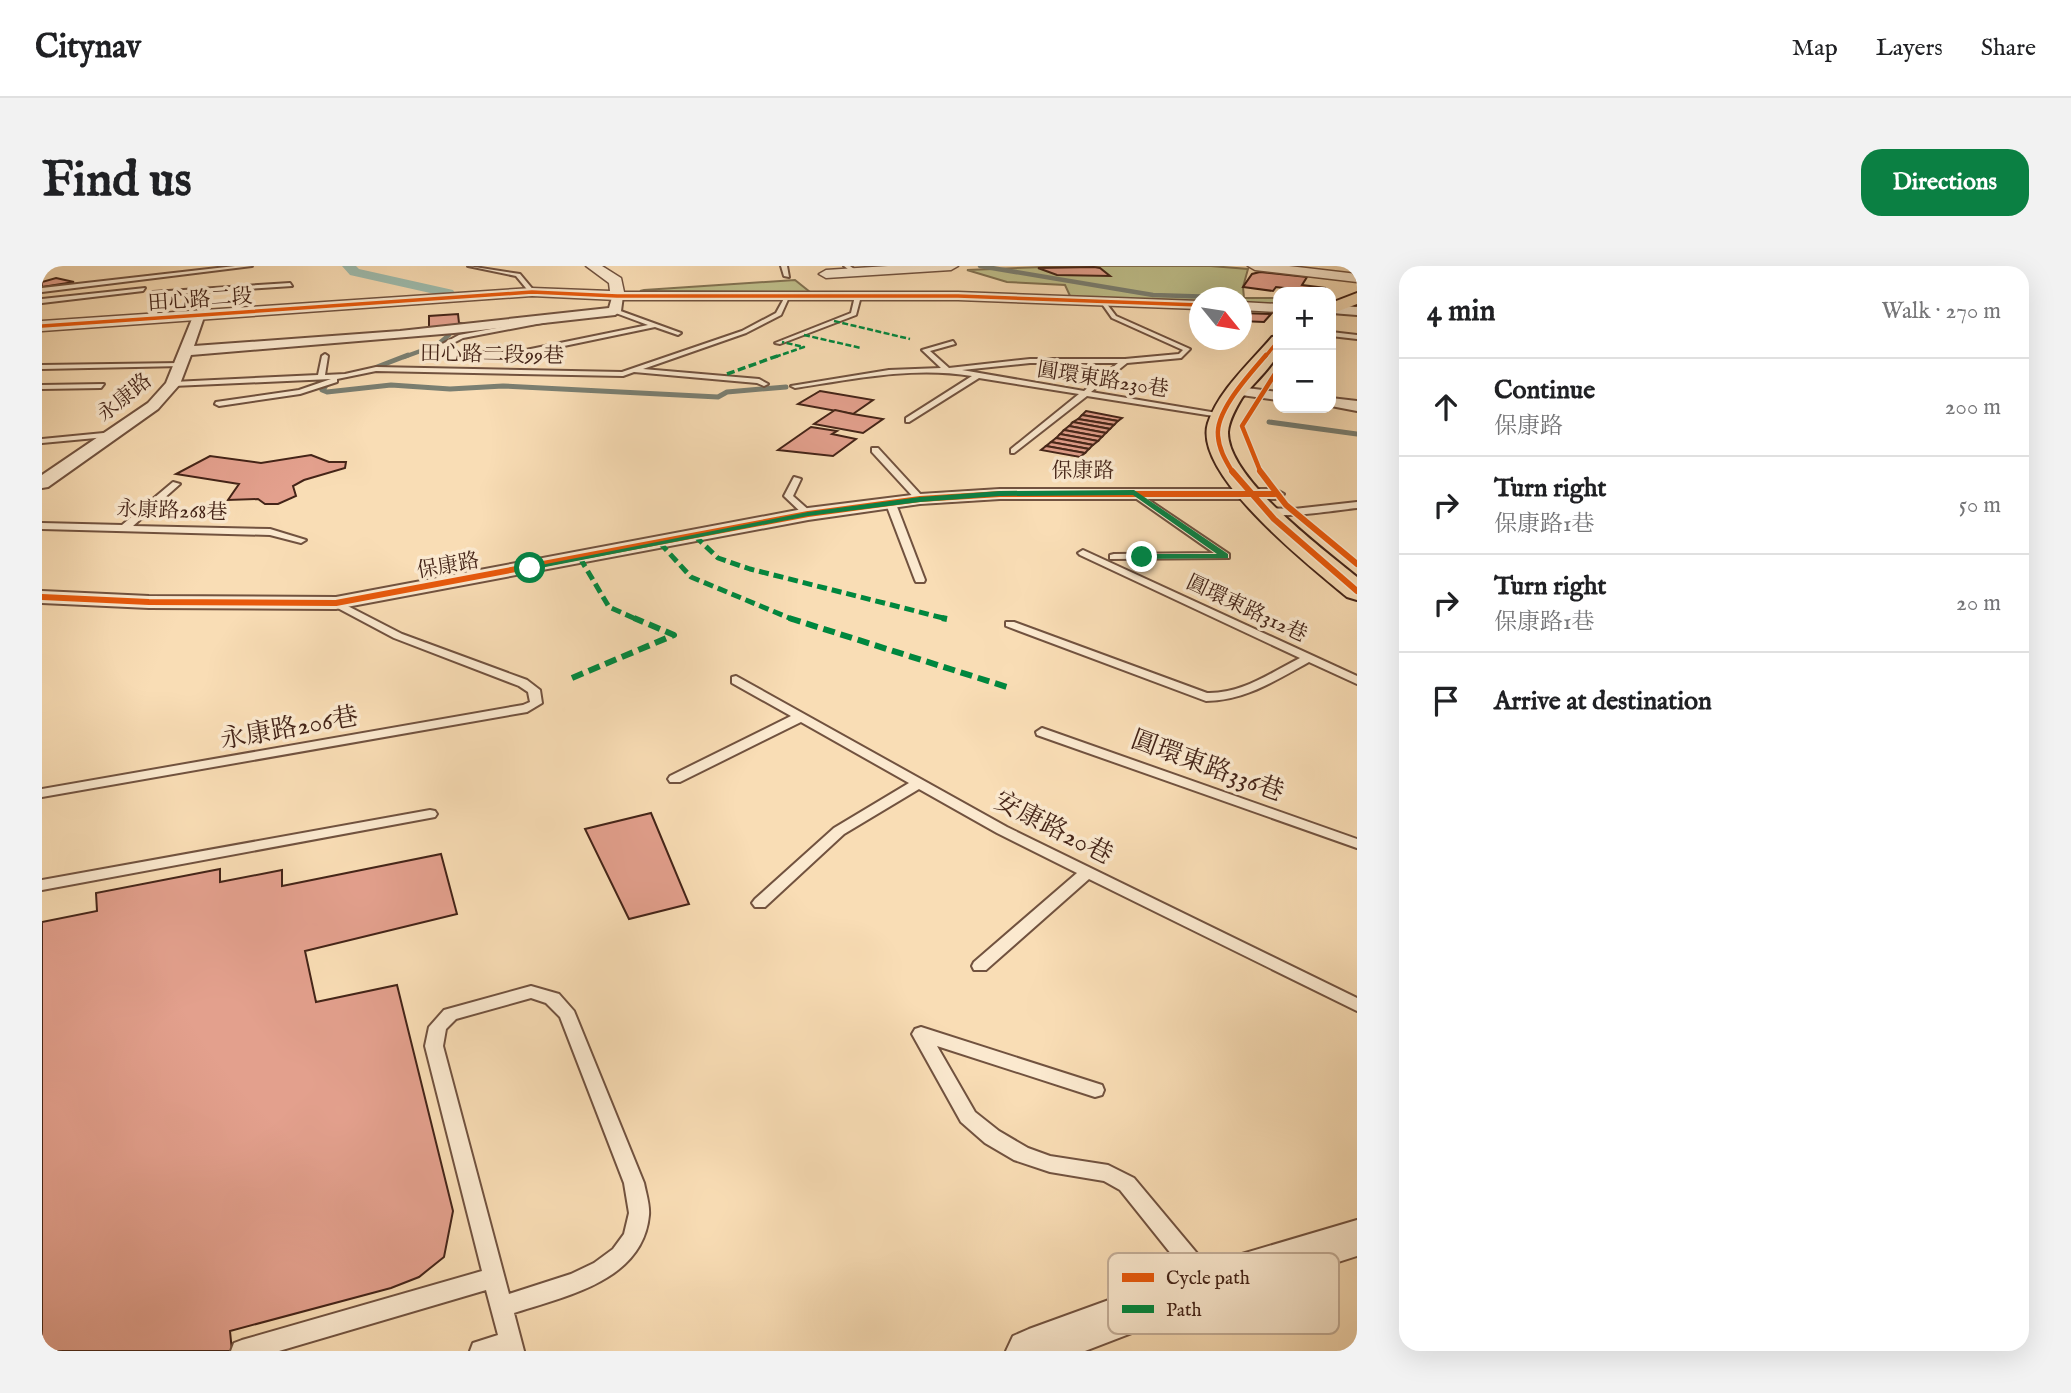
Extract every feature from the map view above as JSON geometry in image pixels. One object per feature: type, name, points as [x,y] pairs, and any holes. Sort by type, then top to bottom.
[{"type":"main road","points":[[1336,296],[1357,290]]},
{"type":"main road","points":[[1336,307],[1357,299]]},
{"type":"main road","points":[[1262,500],[1261,476],[1247,449],[1242,426],[1259,393],[1275,350]]},
{"type":"main road","points":[[1273,375],[1259,393],[1223,416],[1217,434],[1221,450],[1262,500],[1357,591]]},
{"type":"main road","points":[[1262,500],[1294,512],[1357,564]]},
{"type":"street","points":[[593,266],[614,279],[616,298]]},
{"type":"street","points":[[792,274],[951,266]]},
{"type":"street","points":[[1255,266],[1357,278]]},
{"type":"street","points":[[934,267],[934,274],[949,283],[958,296]]},
{"type":"street","points":[[182,358],[564,318],[616,298],[709,281]]},
{"type":"street","name":"田心路二段","points":[[42,326],[533,292],[616,298],[958,296],[1189,305]]},
{"type":"street","points":[[1252,307],[1273,308]]},
{"type":"street","points":[[1336,309],[1357,311]]},
{"type":"street","name":"永康路","points":[[42,483],[153,406],[173,384],[198,317]]},
{"type":"street","points":[[1336,403],[1357,406]]},
{"type":"street","name":"保康路","points":[[42,597],[149,602],[336,603],[808,514],[920,499],[1000,494],[1134,493],[1262,500]]},
{"type":"street","points":[[1308,1253],[1357,1238]]},
{"type":"street","points":[[1029,1351],[1108,1321]]},
{"type":"lane","points":[[42,290],[249,266]]},
{"type":"lane","points":[[471,266],[518,275],[533,292]]},
{"type":"lane","points":[[169,275],[180,287]]},
{"type":"lane","points":[[154,319],[155,293],[290,285]]},
{"type":"lane","points":[[43,306],[143,289]]},
{"type":"lane","name":"田心路二段99巷","points":[[173,384],[345,376],[376,369],[623,374],[744,332],[779,314],[788,295]]},
{"type":"lane","points":[[778,343],[854,314],[858,296]]},
{"type":"lane","points":[[616,298],[655,325],[678,333]]},
{"type":"lane","points":[[953,343],[925,350],[947,370],[1030,361],[1125,361],[1181,356],[1187,349],[1114,317],[1103,302]]},
{"type":"lane","points":[[564,318],[461,336],[427,354],[516,354],[655,325]]},
{"type":"lane","points":[[1336,335],[1357,337]]},
{"type":"lane","points":[[321,377],[325,356]]},
{"type":"lane","points":[[42,367],[182,358]]},
{"type":"lane","points":[[1014,451],[1125,361]]},
{"type":"lane","name":"圓環東路230巷","points":[[795,386],[889,372],[947,370],[1223,416]]},
{"type":"lane","points":[[631,371],[759,381],[764,384]]},
{"type":"lane","points":[[219,404],[300,392],[345,376]]},
{"type":"lane","points":[[909,420],[977,376]]},
{"type":"lane","points":[[42,387],[101,386]]},
{"type":"lane","points":[[42,441],[114,434]]},
{"type":"lane","points":[[874,450],[920,499]]},
{"type":"lane","points":[[797,479],[788,496],[808,514]]},
{"type":"lane","points":[[124,528],[176,484]]},
{"type":"lane","points":[[1114,557],[1225,556],[1134,493]]},
{"type":"lane","points":[[891,504],[920,580]]},
{"type":"lane","points":[[1294,512],[1357,505]]},
{"type":"lane","name":"永康路268巷","points":[[42,526],[270,532],[301,540]]},
{"type":"lane","name":"圓環東路312巷","points":[[1083,553],[1357,680]]},
{"type":"lane","name":"永康路206巷","points":[[42,793],[527,708],[536,703],[534,690],[523,683],[398,636],[336,603]]},
{"type":"lane","points":[[1010,624],[1206,697],[1238,694],[1309,658]]},
{"type":"lane","name":"安康路20巷","points":[[736,680],[1002,830],[1357,1005]]},
{"type":"lane","points":[[675,779],[800,717]]},
{"type":"lane","name":"圓環東路336巷","points":[[1042,732],[1357,844]]},
{"type":"lane","points":[[760,903],[839,831],[918,784]]},
{"type":"lane","points":[[42,886],[430,814]]},
{"type":"lane","points":[[980,966],[1087,872]]},
{"type":"lane","points":[[481,1351],[511,1346],[434,1046],[435,1037],[438,1027],[450,1014],[531,992],[541,992],[557,1000],[568,1015],[634,1182],[640,1210],[639,1225],[626,1252],[605,1270],[501,1307]]},
{"type":"lane","points":[[1095,1090],[921,1034],[968,1117],[992,1137],[1021,1154],[1050,1164],[1108,1173],[1127,1184],[1183,1253]]},
{"type":"lane","points":[[242,1351],[493,1278]]},
{"type":"green space","points":[[1071,266],[1211,266],[1248,269],[1243,287],[1189,287],[1189,302],[1071,298],[1065,285],[1007,282],[967,270]]},
{"type":"green space","points":[[795,280],[810,292],[640,291],[644,290]]},
{"type":"green space","points":[[1252,298],[1273,298],[1273,304],[1252,303]]},
{"type":"building","points":[[1094,267],[1110,276],[1057,275],[1038,268]]},
{"type":"building","points":[[1260,272],[1307,277],[1302,285],[1318,287],[1273,287],[1273,291],[1243,287],[1252,274]]},
{"type":"building","points":[[56,278],[74,282],[42,287],[42,282]]},
{"type":"building","points":[[1252,313],[1271,314],[1264,322],[1252,321]]},
{"type":"building","points":[[458,314],[459,323],[466,324],[429,328],[429,316]]},
{"type":"building","points":[[820,391],[873,400],[853,414],[798,404]]},
{"type":"building","points":[[835,410],[883,419],[863,433],[814,424]]},
{"type":"building","points":[[1086,411],[1122,418],[1118,421],[1082,415]]},
{"type":"building","points":[[1082,415],[1118,421],[1114,425],[1078,419]]},
{"type":"building","points":[[1078,419],[1114,425],[1110,429],[1073,422]]},
{"type":"building","points":[[1073,422],[1110,429],[1106,433],[1069,426]]},
{"type":"building","points":[[1069,426],[1106,433],[1102,437],[1064,430]]},
{"type":"building","points":[[811,427],[837,431],[832,434],[856,439],[833,456],[778,450]]},
{"type":"building","points":[[1064,430],[1102,437],[1098,441],[1060,434]]},
{"type":"building","points":[[1060,434],[1098,441],[1093,445],[1056,438]]},
{"type":"building","points":[[1056,438],[1093,445],[1089,449],[1051,442]]},
{"type":"building","points":[[1051,442],[1089,449],[1085,453],[1046,446]]},
{"type":"building","points":[[1046,446],[1085,453],[1080,457],[1041,450]]},
{"type":"building","points":[[311,455],[329,462],[346,462],[345,468],[304,480],[293,486],[296,496],[278,504],[265,504],[258,499],[228,500],[239,484],[176,474],[210,456],[261,463]]},
{"type":"building","points":[[651,813],[689,904],[629,919],[585,829]]},
{"type":"building","points":[[441,854],[457,914],[305,951],[316,1002],[397,985],[453,1211],[444,1257],[419,1277],[391,1288],[230,1331],[232,1351],[42,1351],[42,922],[97,911],[96,893],[220,869],[220,882],[282,870],[282,886]]},
{"type":"waterway","points":[[348,266],[355,272],[448,293]]},
{"type":"waterway","points":[[980,266],[1153,295],[1189,296]]},
{"type":"waterway","points":[[404,357],[437,345],[449,335]]},
{"type":"waterway","points":[[377,367],[408,355]]},
{"type":"waterway","points":[[325,387],[322,390],[327,392],[391,385],[450,389],[503,386],[718,397],[727,392],[786,387]]},
{"type":"waterway","points":[[1269,422],[1357,434]]},
{"type":"marked path","points":[[834,321],[910,339]]},
{"type":"marked path","points":[[804,335],[861,348]]},
{"type":"marked path","points":[[727,374],[804,347],[782,342]]},
{"type":"marked path","points":[[695,536],[718,558],[750,569],[947,619]]},
{"type":"marked path","points":[[660,543],[691,577],[797,621],[1007,687]]},
{"type":"marked path","points":[[572,678],[674,635],[609,607],[580,558]]},
{"type":"cycle path","points":[[42,326],[532,292],[617,296],[958,296],[1189,305]]},
{"type":"cycle path","points":[[1273,347],[1224,411],[1217,434],[1221,453],[1252,497],[1297,541],[1357,591]]},
{"type":"cycle path","points":[[1273,376],[1242,426],[1249,450],[1272,488],[1286,505],[1357,564]]},
{"type":"cycle path","points":[[42,597],[149,602],[336,603],[808,514],[920,499],[1000,494],[1275,494]]},
{"type":"route","points":[[530,568],[808,514],[920,499],[1000,494],[1134,493],[1225,556],[1142,557]]}]
